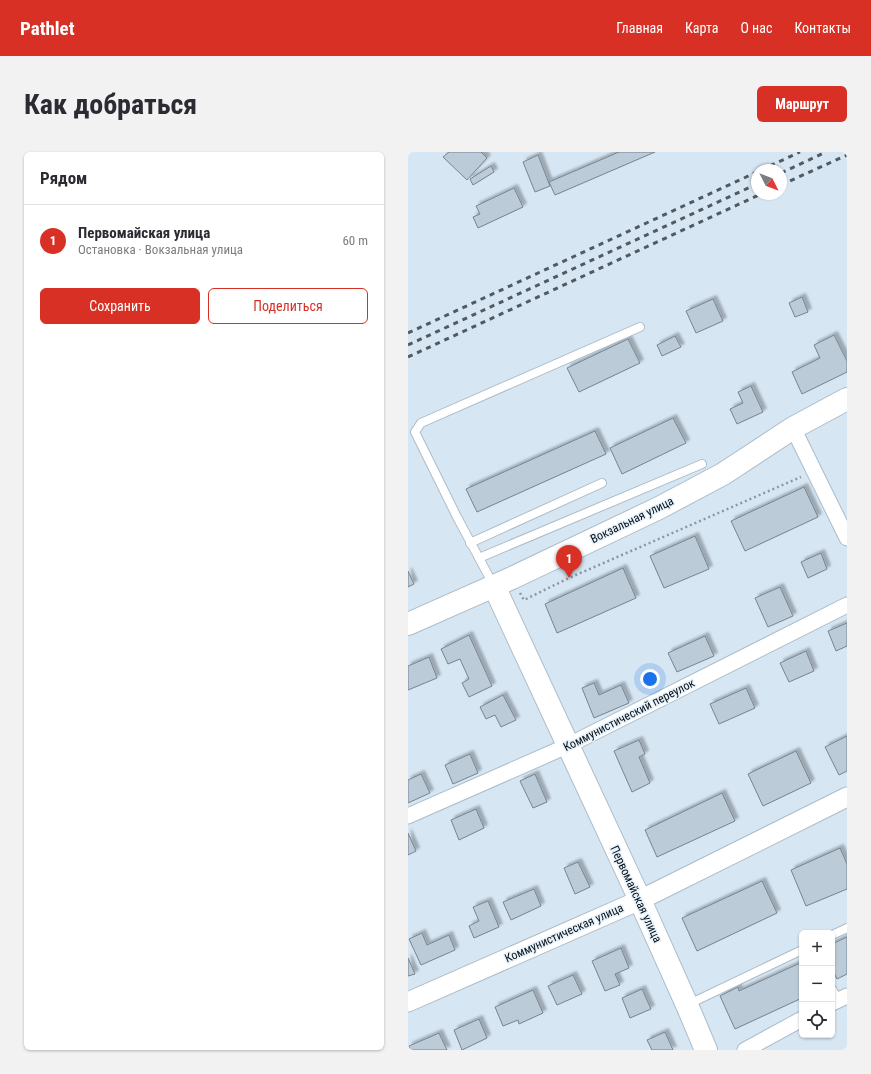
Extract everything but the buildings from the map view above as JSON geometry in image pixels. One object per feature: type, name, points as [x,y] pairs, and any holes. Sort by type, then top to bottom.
[{"type":"main road","name":"Вокзальная улица","points":[[408,624],[503,582],[659,508],[723,474],[793,428],[847,399]]},
{"type":"main road","name":"Первомайская улица","points":[[503,582],[567,746],[640,900],[706,1050]]},
{"type":"street","points":[[793,428],[847,538]]},
{"type":"street","name":"Коммунистический переулок","points":[[408,816],[567,746],[847,605]]},
{"type":"street","name":"Коммунистическая улица","points":[[408,1002],[640,900],[847,797]]},
{"type":"street","points":[[745,1050],[799,1022]]},
{"type":"lane","points":[[503,582],[479,558],[470,543],[415,432],[421,424],[640,327]]},
{"type":"lane","points":[[479,558],[702,464]]},
{"type":"lane","points":[[470,543],[602,483]]},
{"type":"lane","points":[[835,934],[847,928]]},
{"type":"lane","points":[[687,1005],[799,951]]},
{"type":"path","points":[[503,582],[524,600],[576,574],[807,474]]},
{"type":"railway","points":[[774,164],[800,152]]},
{"type":"railway","points":[[787,170],[826,152]]},
{"type":"railway","points":[[787,182],[847,155]]},
{"type":"railway","points":[[408,333],[751,175]]},
{"type":"railway","points":[[408,345],[751,187]]},
{"type":"railway","points":[[408,357],[751,199]]},
{"type":"place","name":"Первомайская улица","points":[[569,578]]}]
